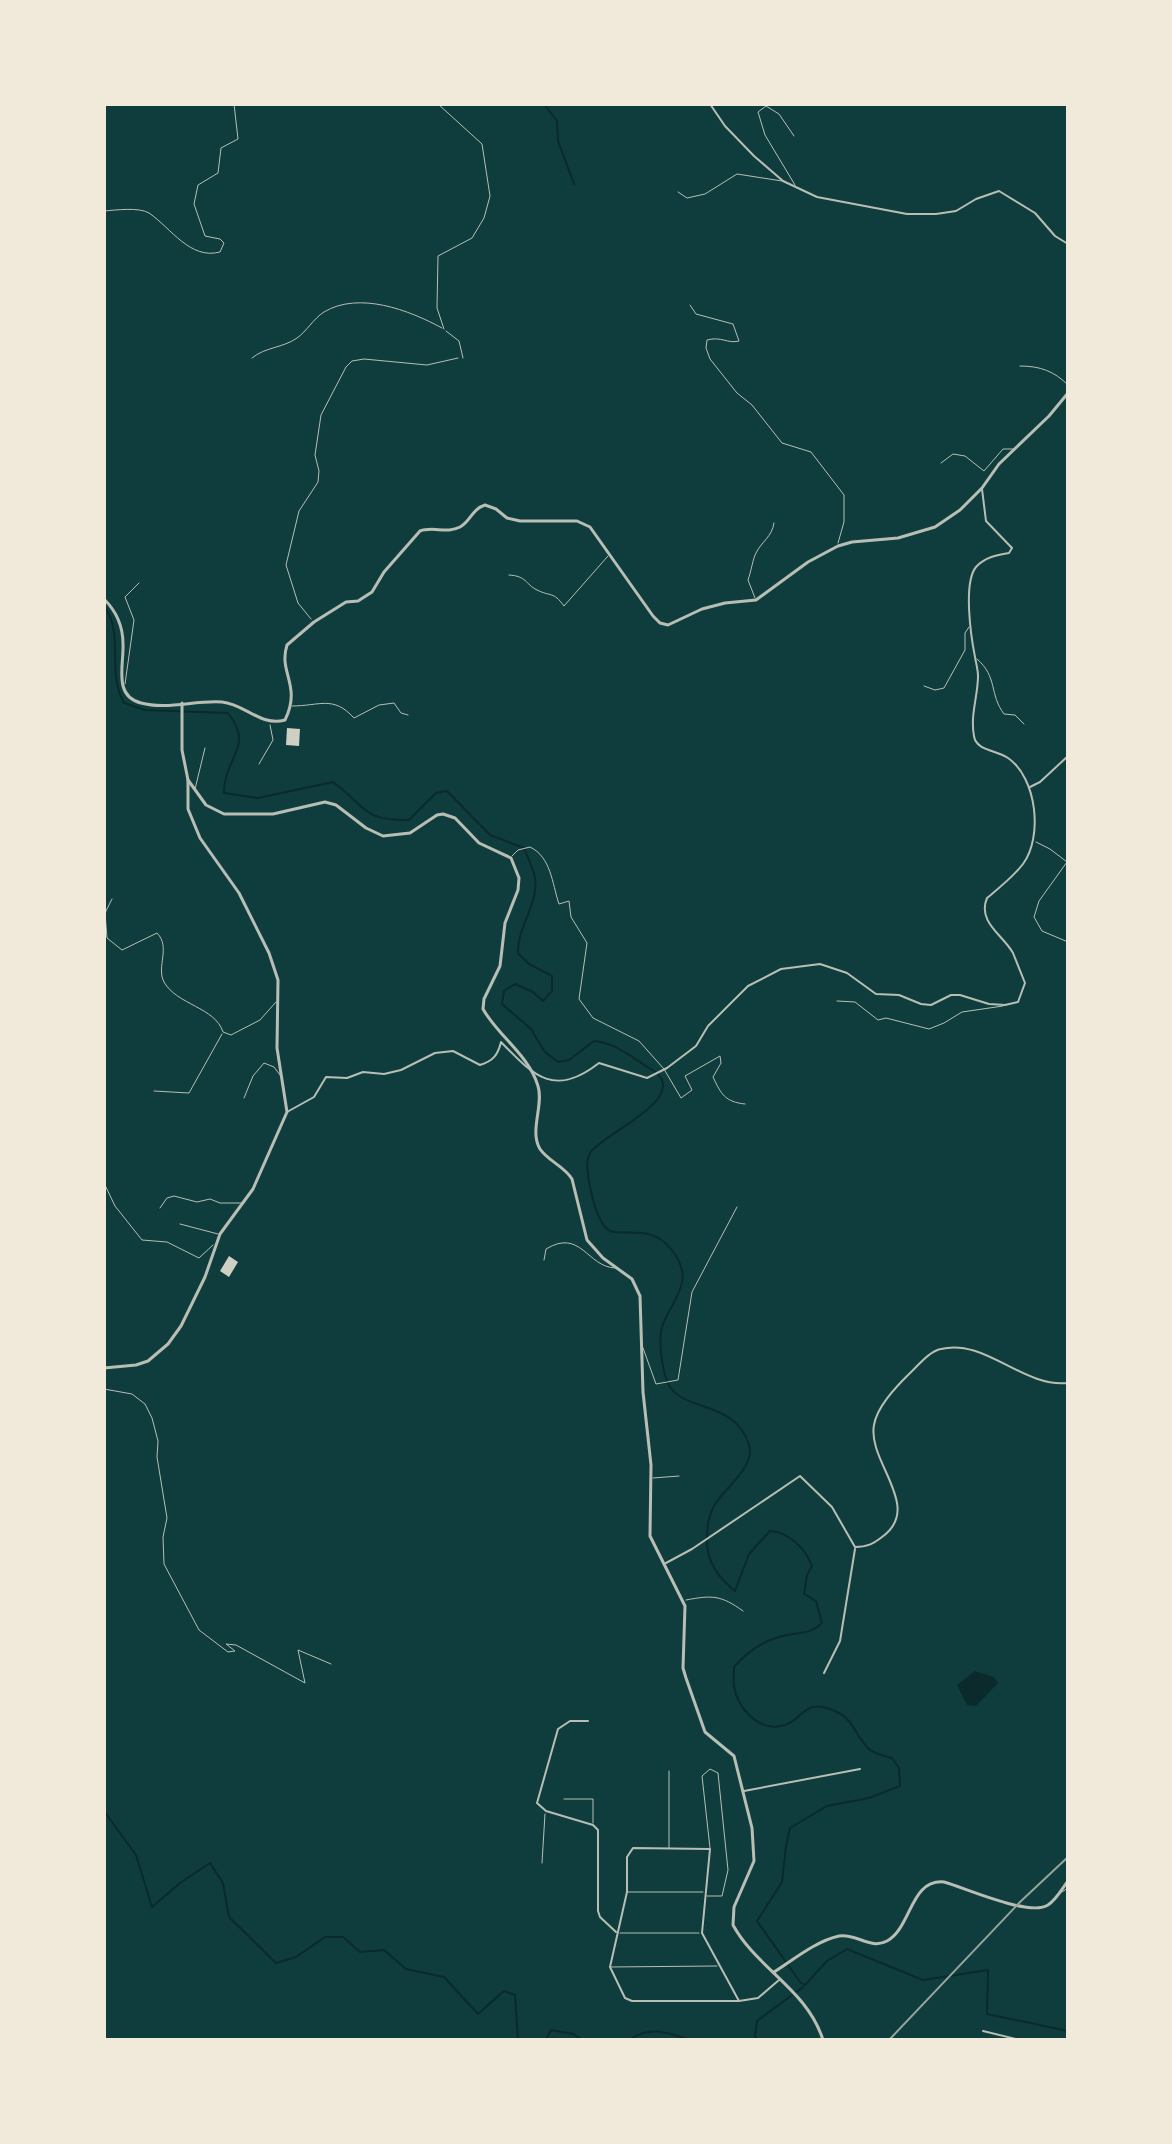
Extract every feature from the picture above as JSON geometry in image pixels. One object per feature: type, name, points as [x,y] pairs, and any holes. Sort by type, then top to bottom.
[{"type":"street","points":[[710,104],[734,136],[783,181],[817,197],[907,214],[956,211],[976,199],[999,191],[1035,213],[1055,236],[1068,244]]},
{"type":"street","points":[[104,599],[116,614],[121,628],[124,691],[136,702],[229,703],[270,722],[285,720],[293,696],[285,650],[290,641],[346,602],[358,601],[372,592],[384,572],[426,528],[456,529],[463,526],[475,510],[485,505],[507,518],[520,521],[577,521],[594,531],[653,616],[664,625],[673,624],[702,609],[756,600],[808,562],[838,546],[898,538],[935,527],[960,510],[982,488],[991,472],[1056,410],[1068,393]]},
{"type":"street","points":[[287,1112],[314,1097],[326,1077],[347,1078],[363,1072],[384,1074],[401,1070],[435,1053],[453,1051],[480,1065],[490,1062],[499,1053],[501,1042],[532,1074],[563,1082],[599,1063],[647,1078],[696,1046],[708,1026],[748,986],[781,969],[820,964],[847,973],[876,994],[899,995],[921,1004],[931,1005],[951,995],[989,1004],[1018,1002],[1025,983],[1011,950],[992,929],[984,912],[987,898],[1024,863],[1033,841],[1030,787],[1012,760],[978,746],[974,739],[972,709],[978,675],[971,625],[970,583],[975,568],[985,559],[1009,553],[1012,548],[986,521],[982,488]]},
{"type":"street","points":[[182,703],[183,765],[195,791],[213,809],[238,815],[273,814],[319,802],[331,803],[383,836],[410,833],[443,814],[455,818],[479,843],[511,858],[519,878],[518,890],[505,923],[500,966],[483,1006],[488,1017],[518,1052],[539,1087],[539,1148],[572,1179],[587,1240],[603,1258],[632,1279],[640,1296],[651,1478],[650,1536],[683,1601],[686,1618],[683,1668],[686,1678],[705,1732],[734,1756],[752,1828],[753,1868],[734,1907],[733,1925],[800,1998],[815,2018],[823,2040]]},
{"type":"street","points":[[1030,787],[1040,782],[1068,756]]},
{"type":"street","points":[[104,1368],[148,1361],[168,1344],[181,1326],[205,1277],[220,1234],[244,1203],[287,1112],[277,1048],[278,980],[269,953],[239,893],[193,824],[188,809],[188,780]]},
{"type":"street","points":[[855,1547],[867,1547],[886,1535],[899,1504],[874,1447],[874,1424],[880,1409],[902,1381],[936,1349],[958,1346],[1048,1383],[1068,1383]]},
{"type":"street","points":[[664,1564],[692,1549],[800,1476],[832,1507],[855,1547],[840,1641],[824,1673]]},
{"type":"street","points":[[588,1721],[570,1721],[562,1725],[554,1736],[537,1798],[540,1808],[593,1825],[599,1834],[598,1911],[600,1917],[617,1933]]},
{"type":"street","points":[[744,1791],[860,1769]]},
{"type":"street","points":[[739,2001],[702,1933],[710,1849],[633,1848],[627,1857],[627,1892],[610,1967],[625,1998],[632,2001],[739,2001],[758,1998],[780,1979]]},
{"type":"street","points":[[774,1972],[836,1937],[852,1936],[876,1944],[889,1940],[905,1921],[918,1895],[932,1883],[944,1882],[1032,1908],[1043,1908],[1068,1881]]},
{"type":"street","points":[[983,2031],[1020,2040]]},
{"type":"lane","points":[[104,211],[148,212],[196,251],[208,254],[220,252],[224,243],[205,236],[194,204],[198,185],[218,173],[221,148],[238,139],[234,104]]},
{"type":"lane","points":[[438,104],[482,144],[490,196],[484,218],[472,238],[438,256],[437,308],[444,329]]},
{"type":"lane","points":[[794,136],[779,114],[766,106],[758,112],[765,135],[796,187]]},
{"type":"lane","points":[[678,192],[687,198],[705,194],[737,174],[783,181]]},
{"type":"lane","points":[[252,358],[259,352],[298,338],[323,312],[348,302],[413,312],[459,341],[463,358]]},
{"type":"lane","points":[[690,305],[696,314],[733,324],[739,341],[719,337],[707,340],[710,359],[782,443],[811,452],[844,495],[844,522],[838,546]]},
{"type":"lane","points":[[314,622],[298,603],[286,565],[299,511],[318,482],[315,455],[321,415],[346,367],[352,361],[364,359],[427,365],[458,358]]},
{"type":"lane","points":[[1020,366],[1037,366],[1058,376],[1068,385]]},
{"type":"lane","points":[[941,463],[953,454],[965,456],[984,471],[1003,449],[1016,448]]},
{"type":"lane","points":[[756,600],[748,580],[755,564],[755,554],[770,536],[774,523]]},
{"type":"lane","points":[[509,575],[519,576],[536,589],[555,595],[564,606],[609,555]]},
{"type":"lane","points":[[124,691],[134,620],[125,597],[139,583]]},
{"type":"lane","points":[[924,686],[935,690],[944,688],[965,650],[965,633],[971,625]]},
{"type":"lane","points":[[975,657],[993,679],[997,704],[1004,714],[1015,715],[1024,724]]},
{"type":"lane","points":[[292,706],[330,702],[339,704],[354,718],[387,703],[394,703],[401,713],[408,715]]},
{"type":"lane","points":[[259,764],[273,740],[270,722]]},
{"type":"lane","points":[[195,791],[205,748]]},
{"type":"lane","points":[[1033,841],[1067,862],[1039,901],[1034,917],[1042,931],[1068,942]]},
{"type":"lane","points":[[511,858],[521,849],[538,851],[547,860],[559,904],[569,901],[571,917],[587,943],[579,999],[593,1018],[639,1041],[664,1069],[681,1098],[692,1090],[685,1076],[720,1056],[721,1063],[713,1077],[721,1094],[730,1102],[745,1104]]},
{"type":"lane","points":[[112,899],[105,913],[107,938],[122,950],[157,933],[164,945],[162,978],[178,996],[219,1021],[223,1032],[189,1093],[154,1091]]},
{"type":"lane","points":[[837,1001],[855,1002],[878,1020],[886,1018],[929,1029],[962,1012],[1005,1005]]},
{"type":"lane","points":[[223,1032],[231,1035],[260,1020],[276,1002]]},
{"type":"lane","points":[[244,1098],[253,1076],[264,1063],[274,1067],[281,1077]]},
{"type":"lane","points":[[104,1183],[115,1206],[142,1240],[167,1242],[199,1258],[218,1240]]},
{"type":"lane","points":[[160,1208],[167,1198],[174,1196],[197,1202],[210,1199],[220,1203],[244,1203]]},
{"type":"lane","points":[[642,1345],[656,1384],[678,1380],[692,1292],[737,1207]]},
{"type":"lane","points":[[180,1224],[220,1234]]},
{"type":"lane","points":[[544,1260],[546,1249],[567,1242],[580,1246],[607,1267],[617,1268]]},
{"type":"lane","points":[[104,1389],[132,1394],[145,1404],[152,1418],[166,1502],[164,1564],[199,1630],[228,1652],[235,1651],[226,1644],[236,1645],[305,1683],[298,1650],[331,1664]]},
{"type":"lane","points":[[651,1478],[679,1476]]},
{"type":"lane","points":[[683,1601],[724,1597],[743,1611]]},
{"type":"lane","points":[[627,1892],[722,1896],[728,1870],[718,1773],[710,1769],[702,1776],[710,1849]]},
{"type":"lane","points":[[669,1771],[669,1848]]},
{"type":"lane","points":[[564,1799],[593,1799],[593,1825]]},
{"type":"lane","points":[[542,1863],[546,1811]]},
{"type":"lane","points":[[1057,1896],[1068,1888]]},
{"type":"lane","points":[[617,1933],[702,1933]]},
{"type":"lane","points":[[610,1967],[720,1966]]},
{"type":"water","points":[[975,1671],[994,1677],[998,1683],[976,1706],[967,1705],[957,1685]]},
{"type":"building","points":[[287,728],[300,729],[299,746],[286,745]]},
{"type":"building","points":[[229,1256],[238,1262],[229,1277],[220,1271]]},
{"type":"waterway","points":[[544,104],[557,121],[558,141],[574,184]]},
{"type":"waterway","points":[[104,605],[113,629],[116,678],[124,703],[145,710],[228,713],[236,725],[239,744],[228,770],[224,793],[258,798],[333,782],[373,815],[409,820],[436,793],[447,791],[490,835],[524,848],[534,874],[535,888],[518,953],[529,964],[552,976],[552,991],[543,1001],[533,992],[515,984],[504,991],[502,1004],[531,1029],[544,1051],[558,1062],[569,1060],[594,1041],[601,1042],[620,1049],[655,1071],[663,1085],[660,1096],[651,1107],[590,1153],[589,1182],[595,1206],[606,1228],[653,1236],[671,1249],[679,1261],[682,1271],[680,1290],[661,1333],[664,1369],[673,1391],[732,1419],[749,1445],[750,1453],[744,1469],[710,1514],[707,1541],[712,1563],[735,1591],[749,1554],[770,1531],[784,1534],[796,1542],[812,1566],[804,1594],[816,1601],[822,1623],[810,1631],[772,1639],[746,1655],[734,1667],[734,1684],[739,1702],[750,1716],[772,1727],[789,1724],[804,1711],[817,1706],[837,1712],[847,1719],[869,1749],[892,1758],[899,1768],[900,1786],[869,1798],[827,1806],[790,1828],[782,1882],[757,1921],[805,1985],[827,1961],[847,1949],[923,1980],[988,1970],[987,2014],[1068,2031]]},
{"type":"waterway","points":[[104,1811],[136,1855],[152,1907],[210,1863],[223,1883],[229,1917],[276,1963],[296,1957],[325,1937],[343,1937],[360,1952],[384,1950],[406,1969],[444,1977],[478,2014],[504,1991],[515,1995],[518,2040]]},
{"type":"waterway","points":[[759,2040],[755,2037],[757,2021],[803,1987]]},
{"type":"waterway","points":[[546,2040],[551,2030],[573,2034],[583,2040]]},
{"type":"waterway","points":[[629,2040],[652,2032],[691,2040]]},
{"type":"railway","points":[[889,2040],[1020,1902],[1068,1857]]}]
